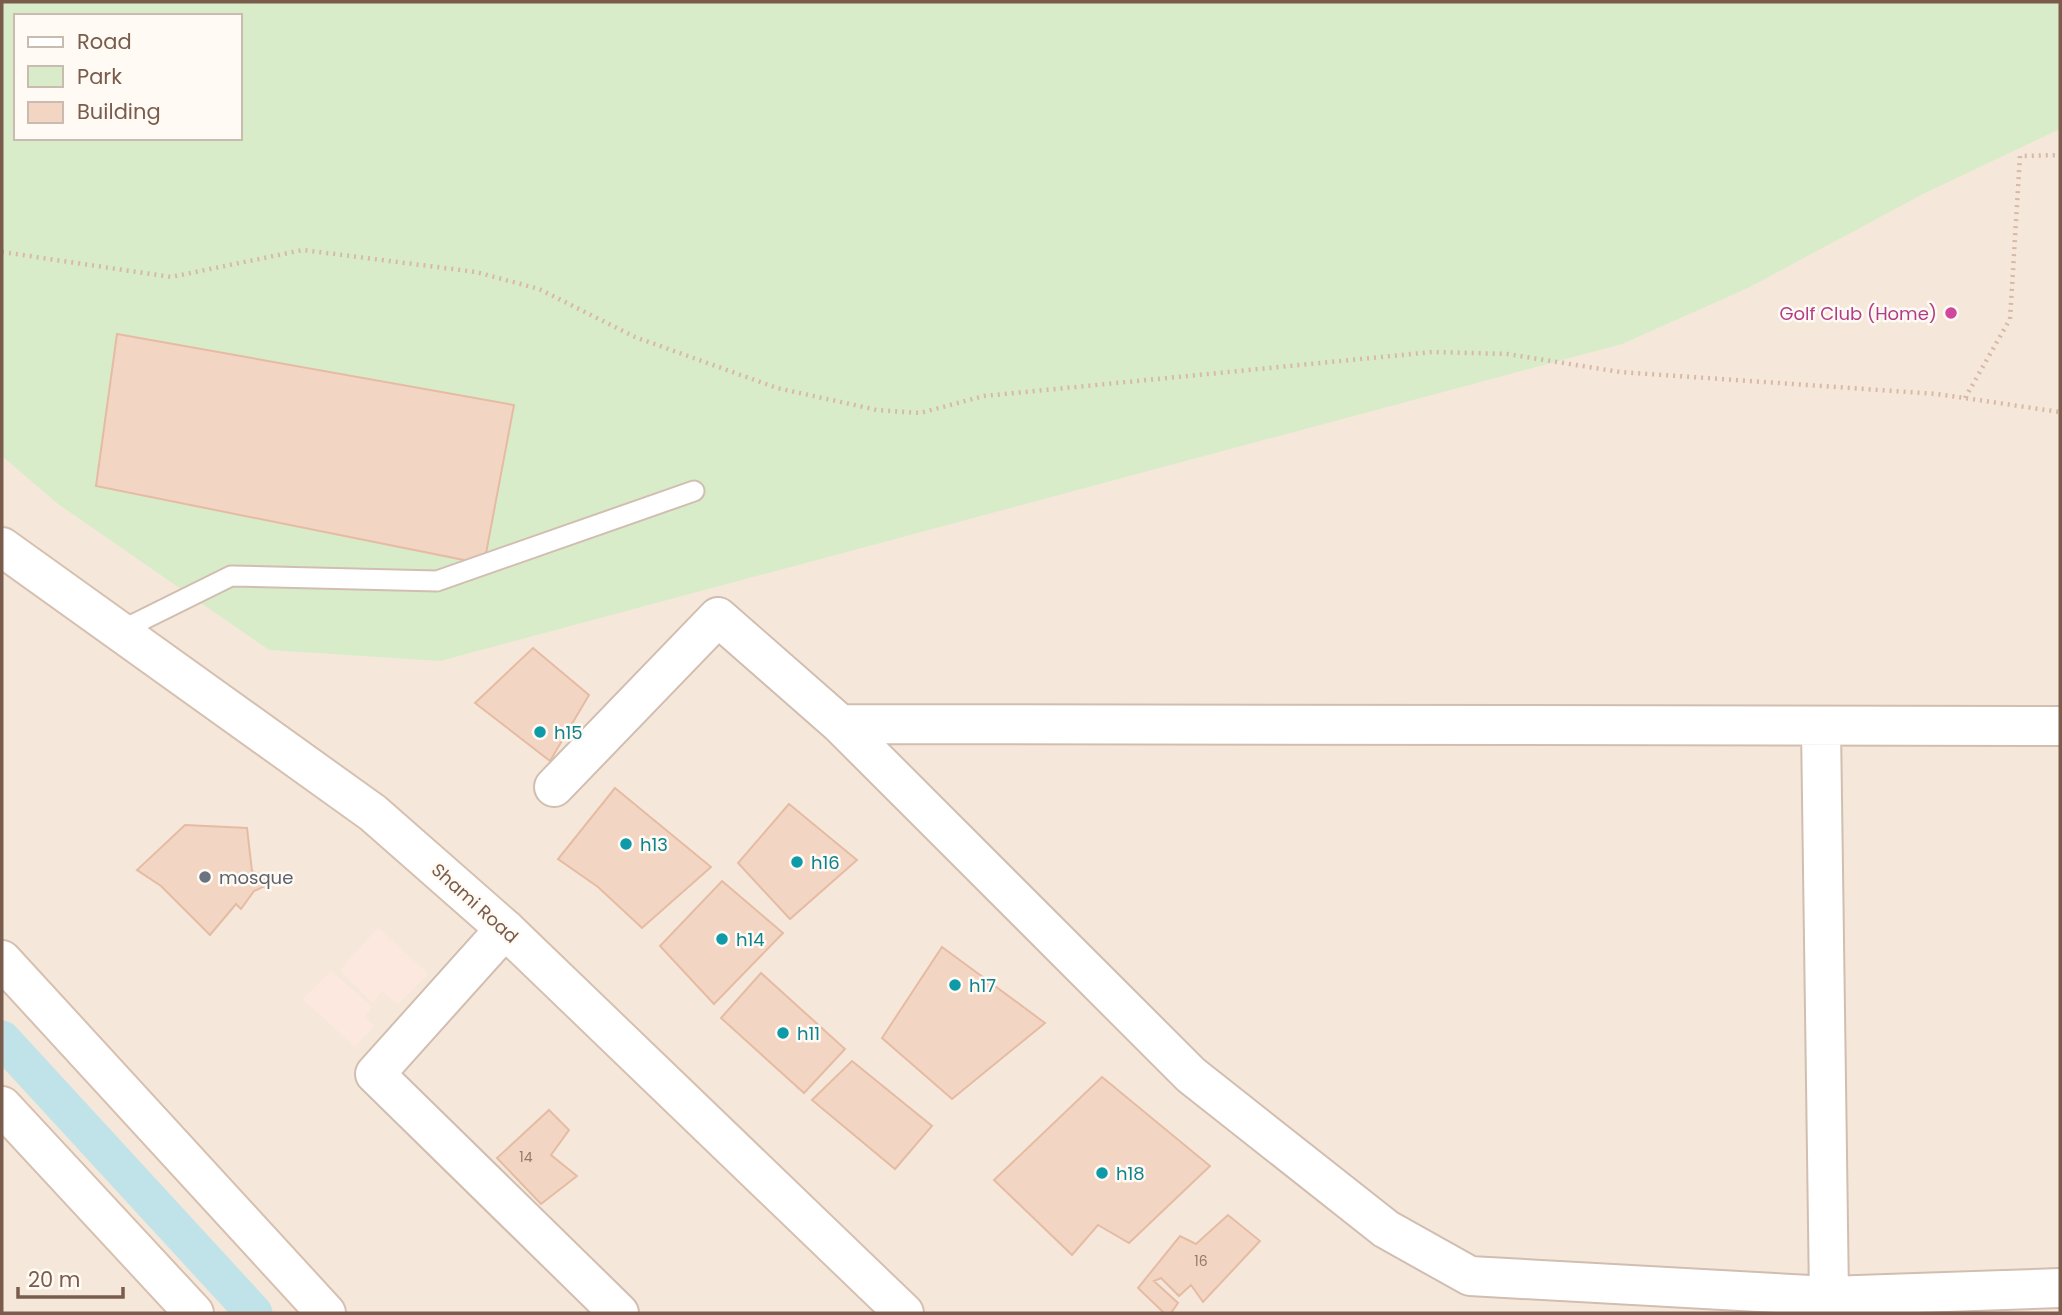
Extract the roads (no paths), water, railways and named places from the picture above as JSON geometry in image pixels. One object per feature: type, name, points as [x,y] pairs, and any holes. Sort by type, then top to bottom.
[{"type":"street","name":"Shami Road","points":[[6,550],[373,813],[505,929],[904,1313]]},
{"type":"street","points":[[554,787],[718,617],[840,724],[1191,1075],[1386,1229],[1471,1276],[1829,1296],[2060,1287]]},
{"type":"street","points":[[840,724],[2060,726]]},
{"type":"street","points":[[1821,727],[1829,1296]]},
{"type":"street","points":[[505,929],[375,1074],[619,1313]]},
{"type":"street","points":[[2,960],[326,1313]]},
{"type":"street","points":[[2,1106],[194,1313]]},
{"type":"lane","points":[[120,631],[231,576],[437,581],[694,491]]},
{"type":"waterway","points":[[2,1039],[254,1313]]},
{"type":"place","name":"Golf Club (Home)","points":[[1951,313]]},
{"type":"place","name":"h15","points":[[540,732]]},
{"type":"place","name":"h13","points":[[626,844]]},
{"type":"place","name":"h16","points":[[797,862]]},
{"type":"place","name":"mosque","points":[[205,877]]},
{"type":"place","name":"h14","points":[[722,939]]},
{"type":"place","name":"h17","points":[[955,985]]},
{"type":"place","name":"h11","points":[[783,1033]]},
{"type":"place","name":"h18","points":[[1102,1173]]}]
